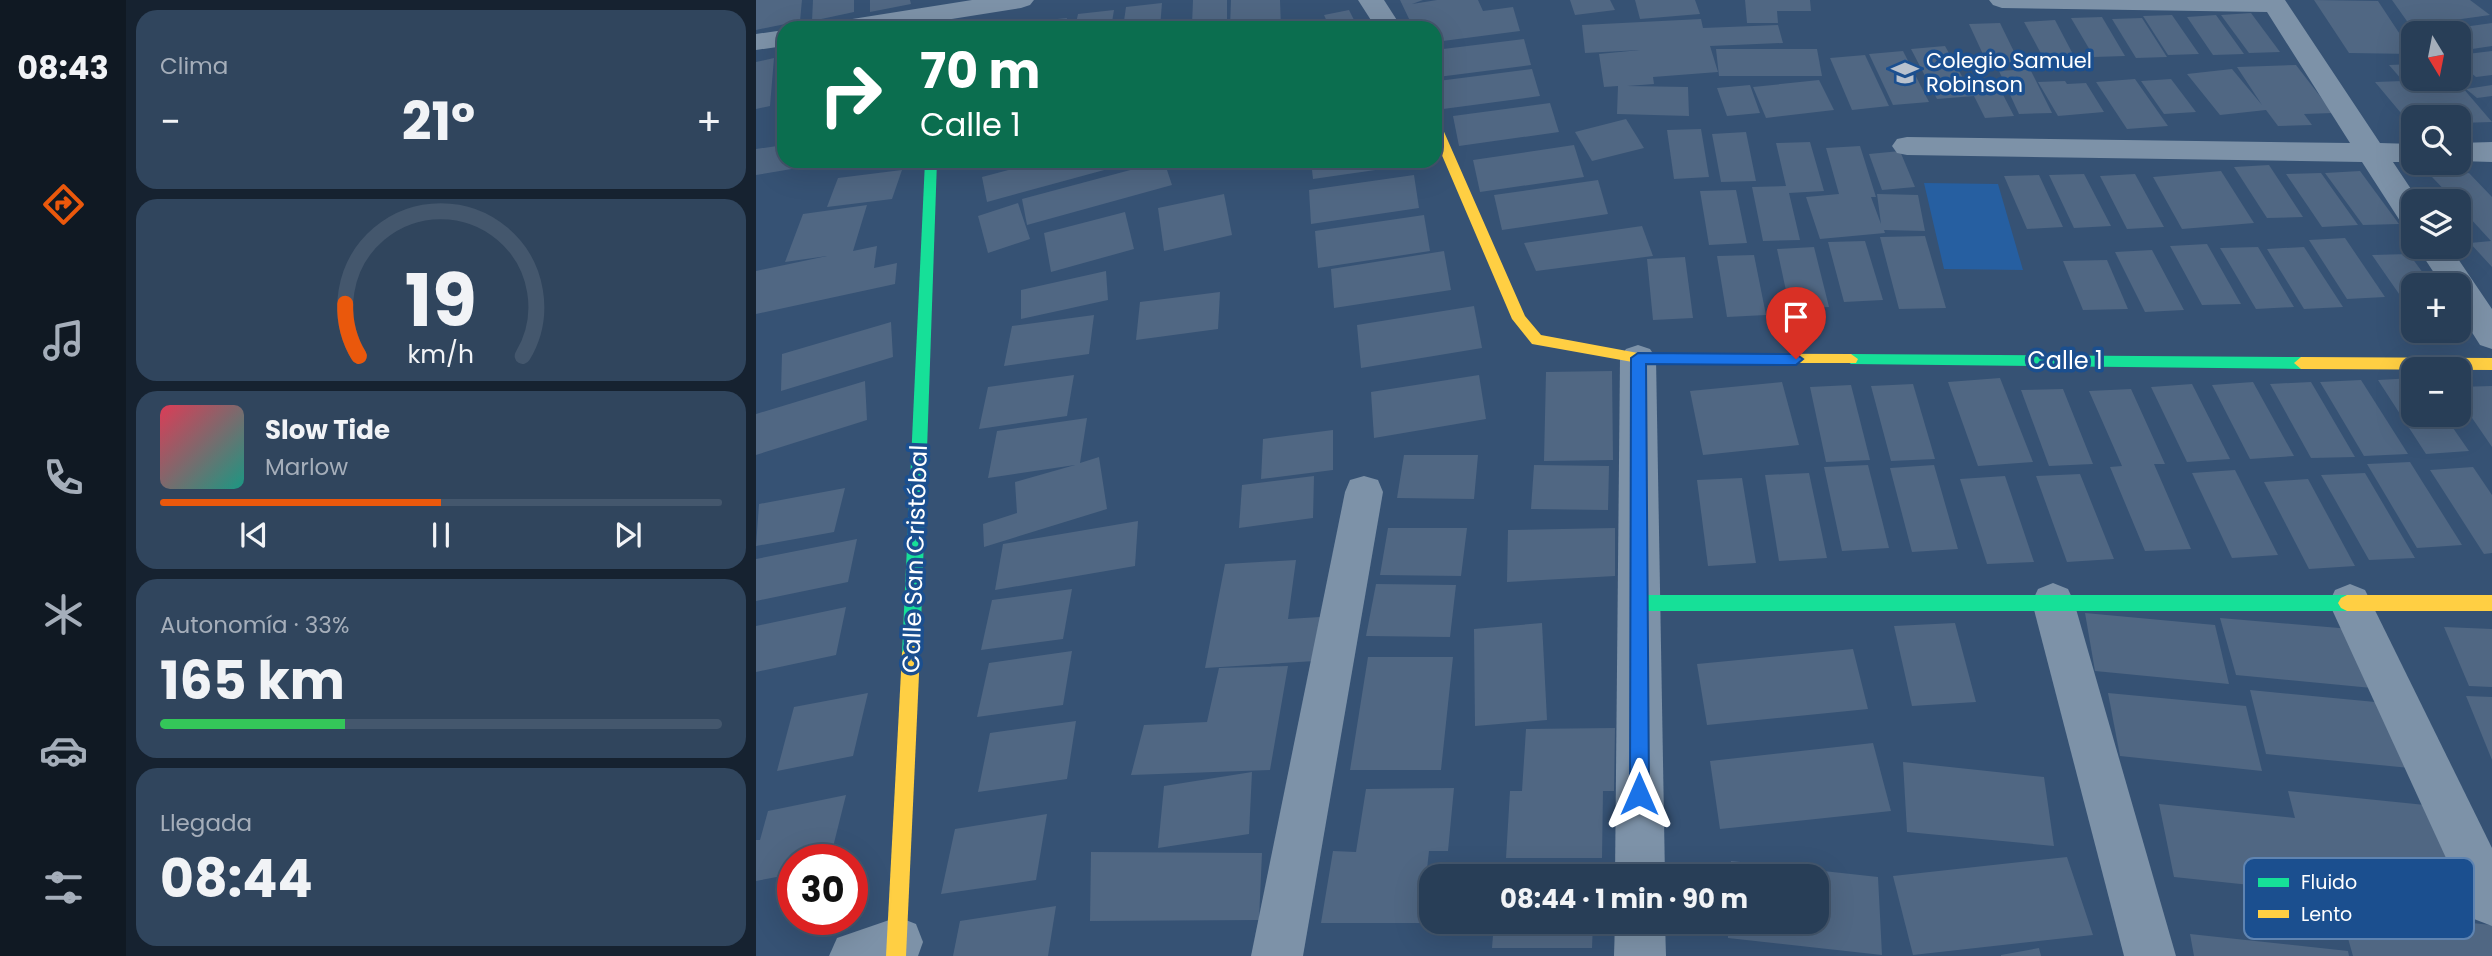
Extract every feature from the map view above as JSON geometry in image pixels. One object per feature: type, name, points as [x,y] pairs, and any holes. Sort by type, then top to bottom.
[{"type":"street","points":[[892,21],[1021,0]]},
{"type":"street","points":[[1371,0],[1384,21]]},
{"type":"street","points":[[2002,0],[2273,2],[2401,198]]},
{"type":"street","points":[[756,42],[777,39]]},
{"type":"street","name":"Calle 1","points":[[1442,141],[1519,319],[1537,340],[1638,358],[2492,364]]},
{"type":"street","points":[[1907,146],[2401,153]]},
{"type":"street","points":[[2471,152],[2492,152]]},
{"type":"street","name":"Calle San Cristóbal","points":[[883,951],[931,168]]},
{"type":"street","points":[[2471,304],[2492,336]]},
{"type":"street","points":[[1638,358],[1640,864]]},
{"type":"street","points":[[1277,956],[1364,492]]},
{"type":"street","points":[[2053,602],[2150,956]]},
{"type":"street","points":[[1639,603],[2492,603]]},
{"type":"street","points":[[2350,603],[2472,858]]},
{"type":"street","points":[[2474,863],[2492,901]]},
{"type":"street","points":[[1640,934],[1640,956]]},
{"type":"shaded area","points":[[1924,183],[1998,184],[2023,270],[1944,269]]},
{"type":"building","points":[[756,0],[802,0],[800,21],[777,21],[777,26],[756,30]]},
{"type":"building","points":[[813,0],[854,0],[854,12],[812,21]]},
{"type":"building","points":[[870,0],[910,0],[911,4],[870,12]]},
{"type":"building","points":[[1193,0],[1227,0],[1227,21],[1192,21]]},
{"type":"building","points":[[1231,0],[1280,0],[1281,21],[1230,21]]},
{"type":"building","points":[[1400,0],[1423,0],[1412,4],[1437,0],[1478,0],[1483,11],[1513,7],[1520,31],[1442,41],[1442,21],[1410,21]]},
{"type":"building","points":[[1570,0],[1610,0],[1615,10],[1575,15]]},
{"type":"building","points":[[1635,0],[1695,0],[1700,14],[1640,19]]},
{"type":"building","points":[[1745,0],[1810,0],[1811,11],[1777,11],[1778,23],[1747,23]]},
{"type":"building","points":[[2314,0],[2378,1],[2401,36],[2401,54],[2349,53]]},
{"type":"building","points":[[2392,0],[2470,0],[2490,15],[2447,21],[2407,21]]},
{"type":"building","points":[[1162,3],[1161,21],[1124,21],[1126,7]]},
{"type":"building","points":[[1114,10],[1112,21],[1076,21],[1078,14]]},
{"type":"building","points":[[1349,10],[1354,21],[1327,21],[1324,15]]},
{"type":"building","points":[[2251,13],[2280,52],[2249,53],[2221,15]]},
{"type":"building","points":[[2172,15],[2199,54],[2168,55],[2143,16]]},
{"type":"building","points":[[2216,15],[2244,54],[2213,55],[2187,17]]},
{"type":"building","points":[[2102,17],[2125,56],[2094,57],[2071,18]]},
{"type":"building","points":[[1067,18],[1066,21],[1038,21]]},
{"type":"building","points":[[2142,18],[2167,57],[2136,58],[2112,19]]},
{"type":"building","points":[[1701,19],[1703,28],[1778,25],[1783,43],[1710,46],[1718,72],[1653,77],[1654,84],[1627,86],[1688,87],[1689,116],[1617,114],[1618,86],[1604,87],[1599,54],[1640,50],[1585,53],[1582,25]]},
{"type":"building","points":[[2055,20],[2076,60],[2045,61],[2024,22]]},
{"type":"building","points":[[2000,23],[2019,62],[1987,63],[1969,24]]},
{"type":"building","points":[[2492,23],[2492,46],[2471,49],[2471,26]]},
{"type":"building","points":[[1524,39],[1531,65],[1442,76],[1442,49]]},
{"type":"building","points":[[1945,46],[1972,94],[1969,87],[1998,85],[2014,116],[1985,118],[1974,96],[1937,99],[1911,49]]},
{"type":"building","points":[[1716,49],[1817,49],[1822,76],[1719,76]]},
{"type":"building","points":[[1903,51],[1929,102],[1893,105],[1869,54]]},
{"type":"building","points":[[2492,51],[2492,75],[2476,77],[2471,73],[2471,54]]},
{"type":"building","points":[[1865,55],[1889,106],[1852,110],[1830,58]]},
{"type":"building","points":[[774,58],[770,106],[756,109],[756,62]]},
{"type":"building","points":[[2401,64],[2401,79],[2389,65]]},
{"type":"building","points":[[2296,65],[2333,113],[2304,114],[2312,125],[2278,126],[2266,110],[2220,115],[2187,74],[2232,69],[2262,105],[2237,67]]},
{"type":"building","points":[[1532,69],[1540,96],[1443,109],[1442,80]]},
{"type":"building","points":[[2030,69],[2052,113],[2019,114],[1999,71]]},
{"type":"building","points":[[2135,79],[2168,126],[2127,129],[2096,82]]},
{"type":"building","points":[[2171,79],[2196,112],[2164,114],[2141,81]]},
{"type":"building","points":[[1819,80],[1834,110],[1766,118],[1753,87]]},
{"type":"building","points":[[2065,81],[2067,84],[2086,83],[2104,112],[2058,116],[2038,82]]},
{"type":"building","points":[[2401,81],[2401,91],[2465,91],[2492,122],[2471,123],[2471,105],[2401,105],[2401,113],[2375,82]]},
{"type":"building","points":[[1750,85],[1760,113],[1727,116],[1717,88]]},
{"type":"building","points":[[2492,85],[2492,96],[2477,98],[2468,91]]},
{"type":"building","points":[[1550,103],[1559,132],[1459,146],[1453,116]]},
{"type":"building","points":[[1626,119],[1644,148],[1592,161],[1575,132]]},
{"type":"building","points":[[1701,129],[1709,177],[1674,179],[1667,130]]},
{"type":"building","points":[[1746,132],[1756,181],[1721,182],[1712,134]]},
{"type":"building","points":[[1810,142],[1824,191],[1789,193],[1800,240],[1763,241],[1752,187],[1786,186],[1776,143]]},
{"type":"building","points":[[1574,145],[1584,177],[1480,192],[1473,160]]},
{"type":"building","points":[[777,146],[777,168],[797,168],[756,175],[756,149]]},
{"type":"building","points":[[1860,146],[1876,197],[1871,197],[1881,224],[1877,194],[1918,195],[1925,231],[1884,230],[1885,233],[1820,239],[1806,197],[1839,194],[1826,148]]},
{"type":"building","points":[[1900,151],[1915,187],[1882,190],[1869,154]]},
{"type":"building","points":[[2269,165],[2303,217],[2267,218],[2234,167]]},
{"type":"building","points":[[1016,168],[1112,168],[987,202],[982,177]]},
{"type":"building","points":[[1138,168],[1166,168],[1172,185],[1027,225],[1022,199]]},
{"type":"building","points":[[1312,168],[1389,168],[1313,179]]},
{"type":"building","points":[[902,170],[892,199],[827,207],[838,178]]},
{"type":"building","points":[[2221,171],[2254,223],[2182,229],[2153,177]]},
{"type":"building","points":[[2360,171],[2399,224],[2363,225],[2325,173]]},
{"type":"building","points":[[2321,173],[2358,225],[2322,227],[2286,174]]},
{"type":"building","points":[[2084,174],[2111,226],[2074,228],[2049,175]]},
{"type":"building","points":[[2135,174],[2164,227],[2127,229],[2100,176]]},
{"type":"building","points":[[1414,175],[1419,208],[1311,224],[1309,190]]},
{"type":"building","points":[[2039,175],[2063,227],[2027,229],[2004,176]]},
{"type":"building","points":[[2471,175],[2492,197],[2492,267],[2471,244],[2491,241],[2471,219],[2471,189],[2444,189],[2432,177]]},
{"type":"building","points":[[1598,180],[1608,214],[1502,230],[1494,195]]},
{"type":"building","points":[[1736,190],[1747,243],[1709,245],[1700,191]]},
{"type":"building","points":[[1224,194],[1232,235],[1164,251],[1158,208]]},
{"type":"building","points":[[1018,203],[1030,239],[988,253],[978,216]]},
{"type":"building","points":[[867,205],[853,251],[877,246],[874,268],[897,263],[895,284],[756,314],[756,271],[827,256],[785,262],[803,214]]},
{"type":"building","points":[[1125,212],[1134,249],[1051,272],[1044,233]]},
{"type":"building","points":[[1424,215],[1430,251],[1318,268],[1315,231]]},
{"type":"building","points":[[1642,226],[1653,256],[1536,271],[1524,243]]},
{"type":"building","points":[[1925,236],[1946,308],[1899,309],[1880,237]]},
{"type":"building","points":[[2345,238],[2385,297],[2347,299],[2309,240]]},
{"type":"building","points":[[1865,241],[1883,300],[1844,302],[1828,242]]},
{"type":"building","points":[[2207,244],[2241,304],[2202,305],[2170,246]]},
{"type":"building","points":[[1814,247],[1829,307],[1790,309],[1777,249]]},
{"type":"building","points":[[2258,247],[2294,307],[2256,309],[2220,248]]},
{"type":"building","points":[[2304,247],[2343,307],[2304,309],[2267,249]]},
{"type":"building","points":[[2152,250],[2184,310],[2145,312],[2115,252]]},
{"type":"building","points":[[1444,251],[1451,290],[1334,308],[1331,269]]},
{"type":"building","points":[[2401,254],[2401,259],[2413,259],[2423,273],[2401,273],[2401,297],[2372,255]]},
{"type":"building","points":[[1754,255],[1766,315],[1727,317],[1717,256]]},
{"type":"building","points":[[1685,257],[1693,318],[1653,320],[1647,259]]},
{"type":"building","points":[[2107,260],[2128,309],[2083,310],[2063,261]]},
{"type":"building","points":[[1106,271],[1108,300],[1021,319],[1021,290]]},
{"type":"building","points":[[1220,292],[1218,329],[1136,340],[1140,302]]},
{"type":"building","points":[[1474,306],[1482,348],[1361,368],[1357,325]]},
{"type":"building","points":[[1094,315],[1089,354],[1004,366],[1012,326]]},
{"type":"building","points":[[891,322],[893,357],[781,391],[782,354]]},
{"type":"building","points":[[1612,371],[1613,460],[1544,461],[1546,372]]},
{"type":"building","points":[[1074,375],[1067,416],[979,429],[988,387]]},
{"type":"building","points":[[1479,375],[1486,419],[1374,438],[1371,392]]},
{"type":"building","points":[[2000,378],[2033,462],[1978,466],[1948,382]]},
{"type":"building","points":[[2401,379],[2401,415],[2378,380]]},
{"type":"building","points":[[2361,380],[2408,454],[2364,456],[2320,382]]},
{"type":"building","points":[[865,381],[867,420],[756,455],[756,414]]},
{"type":"building","points":[[1782,382],[1799,445],[1703,455],[1690,391]]},
{"type":"building","points":[[2253,382],[2294,456],[2250,459],[2212,385]]},
{"type":"building","points":[[2311,382],[2355,457],[2311,458],[2270,384]]},
{"type":"building","points":[[1913,384],[1935,459],[1891,461],[1871,386]]},
{"type":"building","points":[[2192,384],[2230,459],[2187,462],[2151,387]]},
{"type":"building","points":[[1851,385],[1870,460],[1826,462],[1810,387]]},
{"type":"building","points":[[2492,386],[2492,447],[2471,416],[2471,387]]},
{"type":"building","points":[[2063,389],[2093,464],[2049,466],[2021,390]]},
{"type":"building","points":[[2131,389],[2165,464],[2154,464],[2191,549],[2145,551],[2110,467],[2122,466],[2089,391]]},
{"type":"building","points":[[1087,418],[1080,463],[1099,457],[1107,509],[984,547],[983,524],[1017,513],[1015,482],[1075,465],[988,478],[997,431]]},
{"type":"building","points":[[2408,427],[2452,427],[2469,451],[2426,454]]},
{"type":"building","points":[[1333,430],[1333,470],[1261,479],[1263,439]]},
{"type":"building","points":[[1404,455],[1478,455],[1474,499],[1397,498]]},
{"type":"building","points":[[2410,462],[2462,545],[2417,548],[2367,464]]},
{"type":"building","points":[[1534,465],[1609,466],[1608,510],[1531,509]]},
{"type":"building","points":[[1868,465],[1889,548],[1842,551],[1824,467]]},
{"type":"building","points":[[1934,465],[1958,549],[1912,552],[1890,468]]},
{"type":"building","points":[[2473,467],[2492,495],[2492,553],[2484,554],[2430,470]]},
{"type":"building","points":[[2235,470],[2278,555],[2232,558],[2192,473]]},
{"type":"building","points":[[1809,473],[1827,558],[1779,561],[1765,475]]},
{"type":"building","points":[[2365,473],[2415,558],[2369,560],[2321,475]]},
{"type":"building","points":[[2080,474],[2114,559],[2067,562],[2036,476]]},
{"type":"building","points":[[1314,476],[1313,518],[1239,528],[1242,485]]},
{"type":"building","points":[[2005,476],[2034,562],[1987,564],[1960,479]]},
{"type":"building","points":[[1742,478],[1756,563],[1708,566],[1697,480]]},
{"type":"building","points":[[2308,479],[2355,566],[2309,569],[2264,482]]},
{"type":"building","points":[[845,488],[834,532],[756,546],[759,504]]},
{"type":"building","points":[[1138,521],[1135,566],[995,590],[1003,544]]},
{"type":"building","points":[[1388,528],[1467,528],[1461,576],[1380,575]]},
{"type":"building","points":[[1615,528],[1615,576],[1507,582],[1508,530]]},
{"type":"building","points":[[857,539],[848,582],[756,601],[756,559]]},
{"type":"building","points":[[1296,560],[1288,619],[1320,617],[1315,661],[1205,668],[1225,564]]},
{"type":"building","points":[[1376,584],[1456,585],[1450,637],[1366,636]]},
{"type":"building","points":[[1072,589],[1063,639],[981,650],[992,600]]},
{"type":"building","points":[[846,607],[836,655],[756,672],[756,626]]},
{"type":"building","points":[[2085,613],[2215,625],[2229,684],[2095,671]]},
{"type":"building","points":[[2220,618],[2351,629],[2372,688],[2236,675]]},
{"type":"building","points":[[1542,623],[1547,720],[1475,726],[1474,629]]},
{"type":"building","points":[[1955,623],[1976,702],[1912,706],[1894,626]]},
{"type":"building","points":[[2444,627],[2492,629],[2492,687],[2469,686]]},
{"type":"building","points":[[1853,649],[1868,709],[1707,725],[1697,664]]},
{"type":"building","points":[[1072,651],[1063,705],[977,717],[989,663]]},
{"type":"building","points":[[1368,657],[1453,657],[1441,770],[1350,770]]},
{"type":"building","points":[[1288,666],[1270,770],[1131,775],[1144,725],[1207,722],[1219,668]]},
{"type":"building","points":[[2250,690],[2386,703],[2410,768],[2266,754]]},
{"type":"building","points":[[868,693],[853,756],[777,771],[794,707]]},
{"type":"building","points":[[2108,693],[2246,706],[2262,771],[2120,756]]},
{"type":"building","points":[[2466,696],[2492,697],[2492,760]]},
{"type":"building","points":[[1076,721],[1067,779],[978,792],[990,733]]},
{"type":"building","points":[[1615,728],[1614,791],[1603,791],[1602,858],[1506,858],[1510,791],[1522,791],[1526,729]]},
{"type":"building","points":[[1873,743],[1891,811],[1720,829],[1710,761]]},
{"type":"building","points":[[1903,762],[2044,777],[2054,846],[1907,832]]},
{"type":"building","points":[[1252,772],[1249,834],[1158,848],[1164,786]]},
{"type":"building","points":[[1454,788],[1448,851],[1429,851],[1428,864],[1419,864],[1419,923],[1321,923],[1333,851],[1356,852],[1366,789]]},
{"type":"building","points":[[2288,791],[2435,806],[2454,858],[2244,858],[2244,884],[2174,877],[2159,804],[2295,818]]},
{"type":"building","points":[[846,795],[834,844],[777,844],[777,877],[756,881],[756,840],[760,840],[768,811]]},
{"type":"building","points":[[1047,814],[1036,880],[941,894],[955,829]]},
{"type":"building","points":[[1091,852],[1262,853],[1259,920],[1090,921]]},
{"type":"building","points":[[2067,857],[2093,935],[1913,955],[1893,876]]},
{"type":"building","points":[[1731,861],[1759,864],[1731,864]]},
{"type":"building","points":[[1829,872],[1878,877],[1882,955],[1728,938],[1728,934],[1829,934]]},
{"type":"building","points":[[1056,906],[1048,956],[953,956],[960,921]]},
{"type":"building","points":[[2474,923],[2492,925],[2492,956],[2353,956],[2348,939],[2474,939]]},
{"type":"building","points":[[1493,934],[1593,934],[1592,948],[1492,948]]},
{"type":"building","points":[[2190,934],[2348,951],[2349,956],[2194,956]]},
{"type":"building","points":[[2039,948],[2041,956],[2001,956],[2001,955]]},
{"type":"traffic: fast","points":[[911,653],[931,168]]},
{"type":"traffic: fast","points":[[1851,359],[2301,363]]},
{"type":"traffic: fast","points":[[1639,603],[2347,603]]},
{"type":"traffic: slow","points":[[1442,141],[1519,319],[1537,340],[1638,358],[1851,359]]},
{"type":"traffic: slow","points":[[2301,363],[2492,364]]},
{"type":"traffic: slow","points":[[2347,603],[2492,603]]},
{"type":"traffic: slow","points":[[896,956],[911,653]]},
{"type":"place","name":"Colegio Samuel Robinson","points":[[1905,73]]},
{"type":"route","points":[[1639,794],[1638,358],[1796,359]]}]
